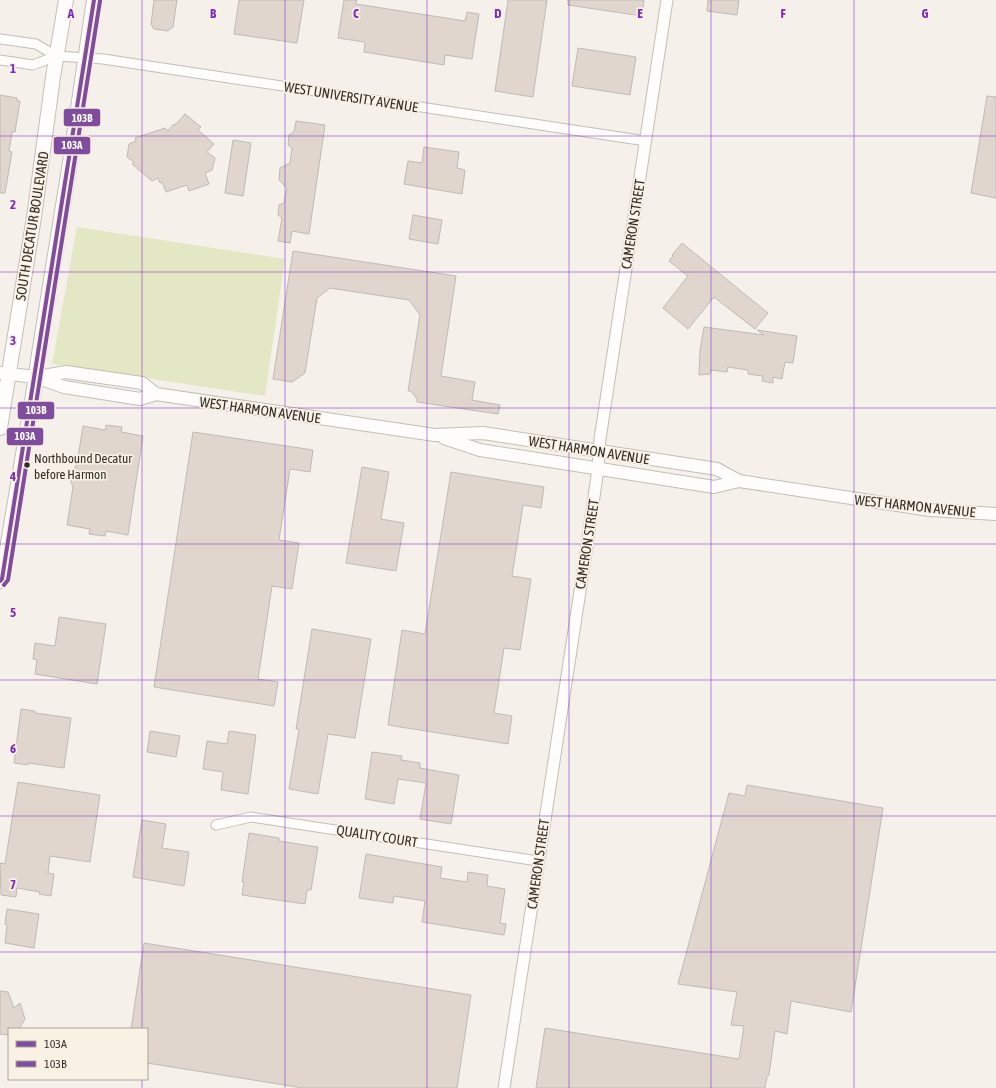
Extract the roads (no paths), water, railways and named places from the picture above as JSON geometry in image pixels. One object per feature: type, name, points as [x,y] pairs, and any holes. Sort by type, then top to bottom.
[{"type":"main road","name":"SOUTH DECATUR BOULEVARD","points":[[0,428],[4,373],[34,217],[56,56],[66,0]]},
{"type":"main road","name":"SOUTH DECATUR BOULEVARD","points":[[0,582],[2,579],[36,377],[94,0]]},
{"type":"main road","name":"WEST HARMON AVENUE","points":[[4,373],[36,377],[64,387],[140,399],[156,394],[435,435],[480,450],[714,487],[739,481]]},
{"type":"main road","name":"WEST HARMON AVENUE","points":[[435,435],[483,433],[717,469],[739,481],[930,510],[996,514]]},
{"type":"street","name":"CAMERON STREET","points":[[504,1088],[667,0]]},
{"type":"street","points":[[0,39],[36,44],[56,56]]},
{"type":"street","points":[[0,60],[33,65],[56,56]]},
{"type":"street","name":"WEST UNIVERSITY AVENUE","points":[[56,56],[103,59],[646,141]]},
{"type":"street","name":"QUALITY COURT","points":[[216,825],[251,817],[538,861]]},
{"type":"place","name":"Northbound Decatur before Harmon","points":[[27,465]]}]
